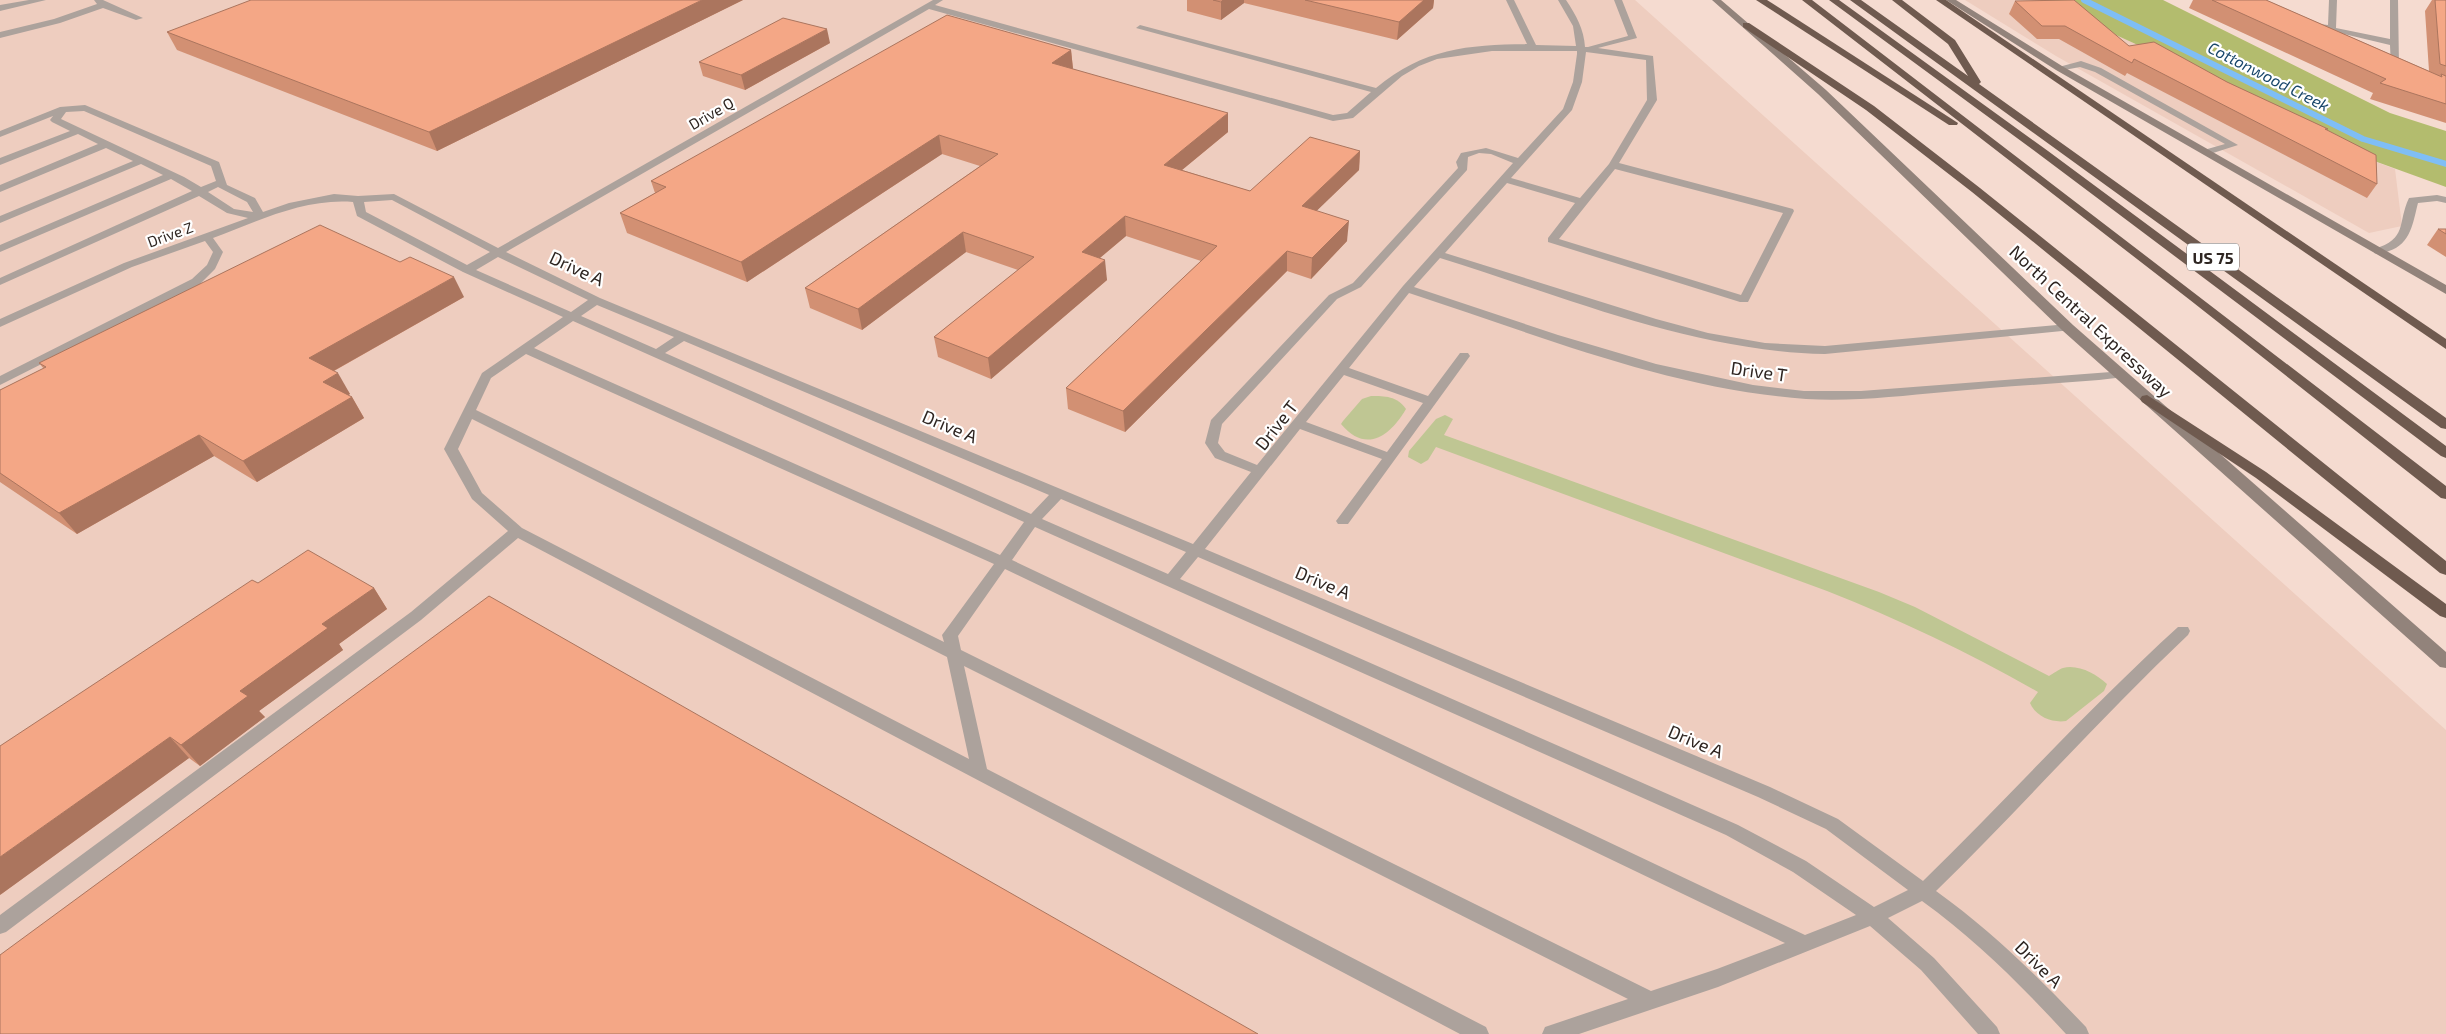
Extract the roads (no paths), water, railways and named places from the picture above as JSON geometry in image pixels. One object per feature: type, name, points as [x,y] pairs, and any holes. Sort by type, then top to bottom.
[{"type":"highway","points":[[1761,0],[1957,126],[2008,154]]},
{"type":"highway","name":"US 75","points":[[1806,0],[2008,154],[2446,494]]},
{"type":"highway","points":[[1833,0],[2036,147],[2446,453]]},
{"type":"highway","name":"US 75","points":[[1855,0],[1980,88],[2446,425]]},
{"type":"highway","points":[[1896,0],[1952,42],[1980,88]]},
{"type":"highway","points":[[1940,0],[2446,345]]},
{"type":"highway","points":[[1746,25],[1870,108],[1916,143],[2446,569]]},
{"type":"highway","points":[[2147,399],[2262,475],[2446,612]]},
{"type":"main road","name":"North Central Expressway","points":[[1716,0],[1822,92],[2068,328],[2446,662]]},
{"type":"main road","points":[[1950,0],[2059,68],[2446,290]]},
{"type":"lane","points":[[0,8],[42,0]]},
{"type":"lane","name":"Drive Q","points":[[467,270],[939,0]]},
{"type":"lane","points":[[1510,0],[1533,46]]},
{"type":"lane","name":"Drive T","points":[[1170,582],[1198,550],[1407,288],[1567,110],[1577,88],[1583,57],[1580,32],[1569,8],[1562,0]]},
{"type":"lane","points":[[1582,49],[1633,38],[1618,0]]},
{"type":"lane","points":[[2332,30],[2333,0]]},
{"type":"lane","points":[[2394,0],[2395,68],[2411,78]]},
{"type":"lane","points":[[0,35],[57,21],[100,2],[139,18]]},
{"type":"lane","points":[[928,6],[1333,118],[1350,116],[1395,77],[1423,60],[1498,46],[1582,49],[1650,58],[1652,100],[1613,165],[1552,240],[1744,300],[1789,211],[1613,165]]},
{"type":"lane","points":[[2314,23],[2332,30],[2395,42]]},
{"type":"lane","points":[[1140,28],[1378,92]]},
{"type":"lane","points":[[2059,68],[2081,64],[2098,70],[2233,145],[2207,152]]},
{"type":"lane","points":[[0,134],[63,109],[85,108],[215,164],[223,187],[251,200],[261,217]]},
{"type":"lane","points":[[63,109],[55,120],[171,175],[231,211],[261,217]]},
{"type":"lane","points":[[0,162],[78,130]]},
{"type":"lane","points":[[0,189],[106,144]]},
{"type":"lane","points":[[1261,471],[1220,454],[1211,443],[1216,423],[1333,297],[1356,285],[1463,168],[1461,162],[1464,155],[1476,149],[1487,150],[1521,162]]},
{"type":"lane","points":[[0,220],[141,161]]},
{"type":"lane","points":[[0,249],[171,175]]},
{"type":"lane","points":[[1506,180],[1582,202]]},
{"type":"lane","points":[[0,282],[221,182]]},
{"type":"lane","name":"Drive Z","points":[[0,323],[128,265],[261,217],[334,197],[358,199],[394,196],[499,253]]},
{"type":"lane","points":[[2378,251],[2393,248],[2406,234],[2413,200],[2437,198],[2446,200]]},
{"type":"lane","points":[[358,199],[361,214],[467,270],[1732,830],[1785,857],[1904,942],[1955,992],[1990,1034]]},
{"type":"lane","points":[[0,381],[203,278],[215,266],[218,252],[207,236]]},
{"type":"lane","name":"Drive A","points":[[499,253],[596,300],[1198,550],[1764,792],[1832,824],[1964,921],[2020,971],[2079,1034]]},
{"type":"lane","name":"Drive T","points":[[1438,254],[1671,328],[1751,346],[1790,350],[1825,350],[2068,328]]},
{"type":"lane","name":"Drive T","points":[[1407,288],[1652,368],[1749,389],[1805,395],[1856,396],[2120,374]]},
{"type":"lane","points":[[596,300],[486,376],[451,450],[477,496],[517,531],[808,681],[980,774],[1479,1034]]},
{"type":"lane","points":[[656,354],[683,336]]},
{"type":"lane","points":[[524,349],[1002,562],[1806,944]]},
{"type":"lane","points":[[1343,521],[1464,356]]},
{"type":"lane","points":[[1342,370],[1431,401]]},
{"type":"lane","points":[[469,412],[1651,1001]]},
{"type":"lane","points":[[1298,424],[1389,457]]},
{"type":"lane","points":[[980,774],[950,635],[1032,521],[1059,493]]},
{"type":"lane","points":[[0,926],[416,616],[517,531]]},
{"type":"lane","points":[[1552,1034],[1651,1001],[1806,944],[1871,917],[1924,891],[1993,824],[2127,684],[2183,631]]},
{"type":"waterway","name":"Cottonwood Creek","points":[[2084,0],[2363,139],[2446,164]]}]
